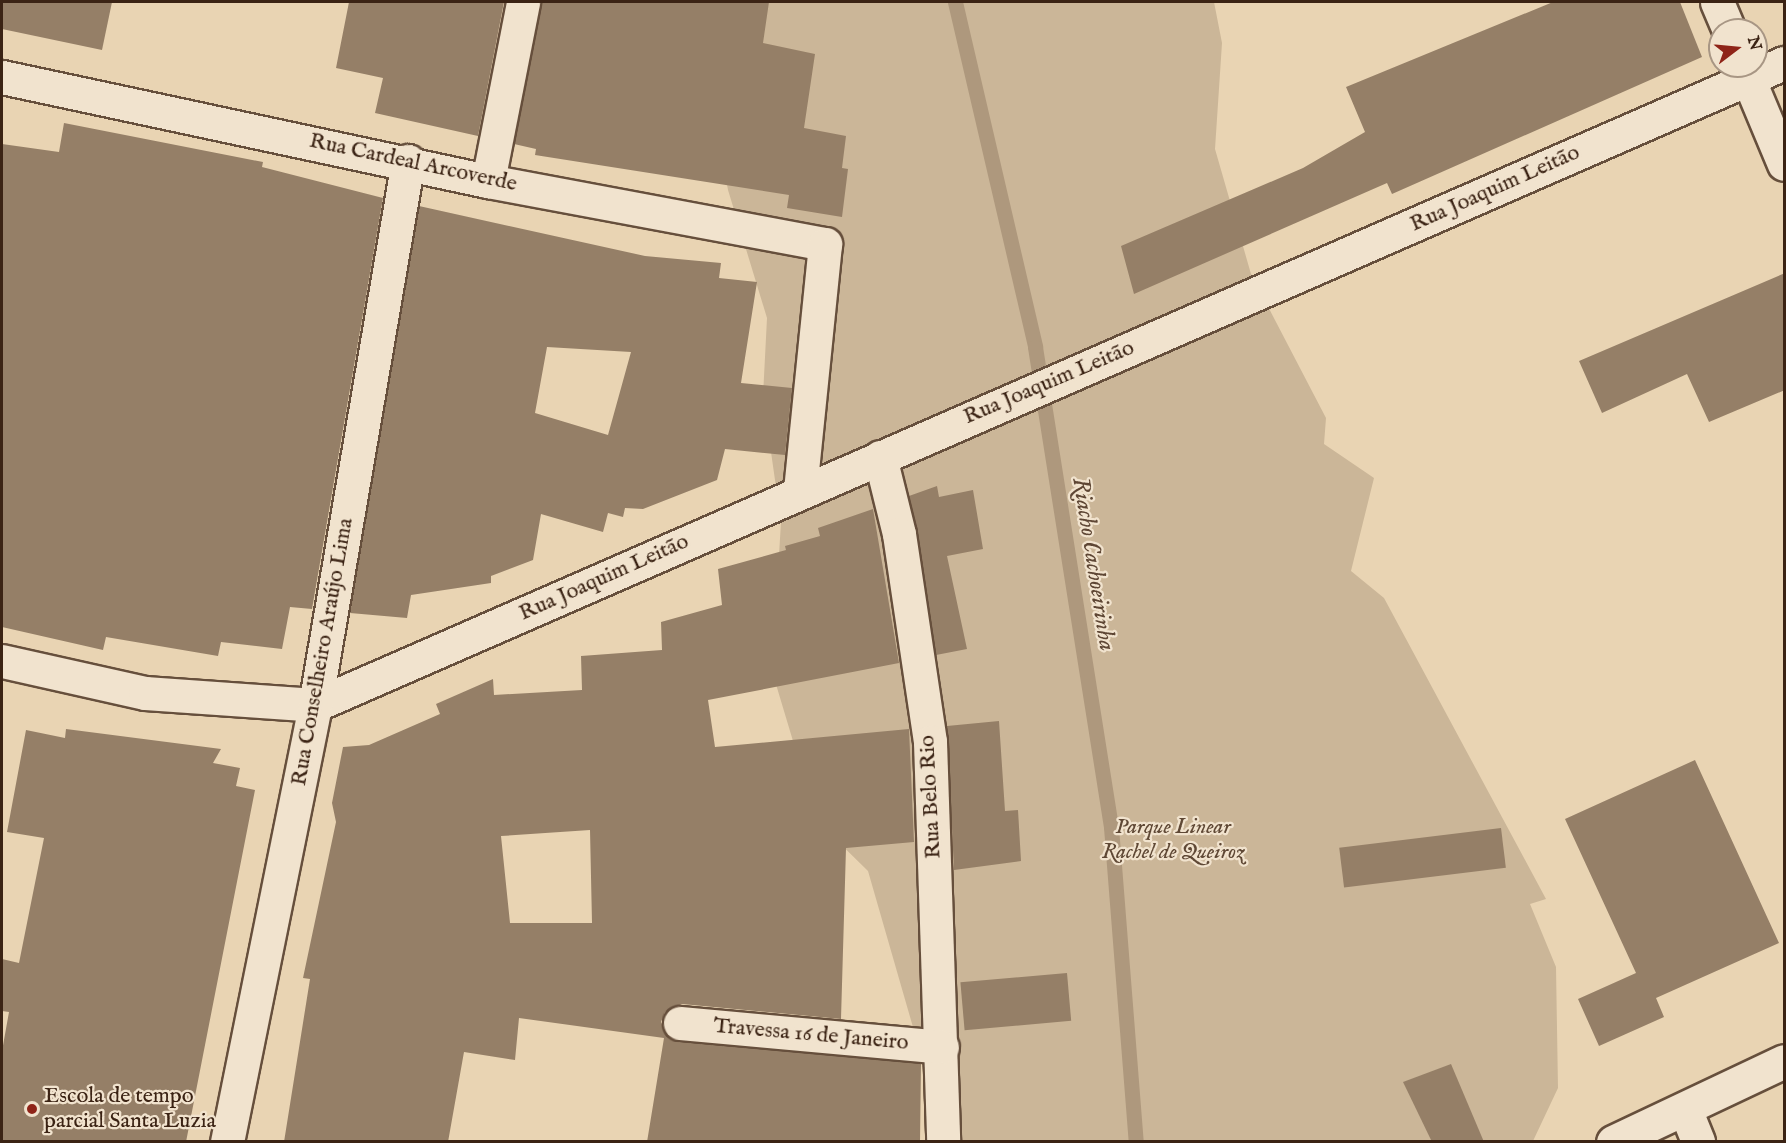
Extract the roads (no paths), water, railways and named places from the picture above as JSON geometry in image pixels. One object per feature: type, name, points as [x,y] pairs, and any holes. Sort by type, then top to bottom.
[{"type":"street","points":[[488,181],[523,2]]},
{"type":"street","points":[[1717,2],[1724,18]]},
{"type":"street","name":"Rua Joaquim Leitão","points":[[1768,67],[1785,63]]},
{"type":"street","name":"Rua Cardeal Arcoverde","points":[[2,77],[408,161],[488,181],[825,244],[800,492]]},
{"type":"street","name":"Rua Joaquim Leitão","points":[[315,705],[1145,342],[1733,78]]},
{"type":"street","points":[[1749,78],[1785,164]]},
{"type":"street","name":"Rua Conselheiro Araújo Lima","points":[[227,1142],[315,705],[408,161]]},
{"type":"street","name":"Rua Belo Rio","points":[[880,457],[899,534],[930,742],[942,1047],[942,1142]]},
{"type":"street","points":[[2,661],[146,693],[315,705]]},
{"type":"street","name":"Travessa 16 de Janeiro","points":[[680,1023],[942,1047]]},
{"type":"street","points":[[1613,1142],[1785,1061]]},
{"type":"street","points":[[1685,1109],[1698,1142]]},
{"type":"waterway","name":"Riacho Cachoeirinha","points":[[955,2],[1035,347],[1111,827],[1136,1142]]},
{"type":"place","name":"Escola de tempo parcial Santa Luzia","points":[[32,1109]]},
{"type":"park label","name":"Parque Linear Rachel de Queiroz","points":[[1173,840]]}]
